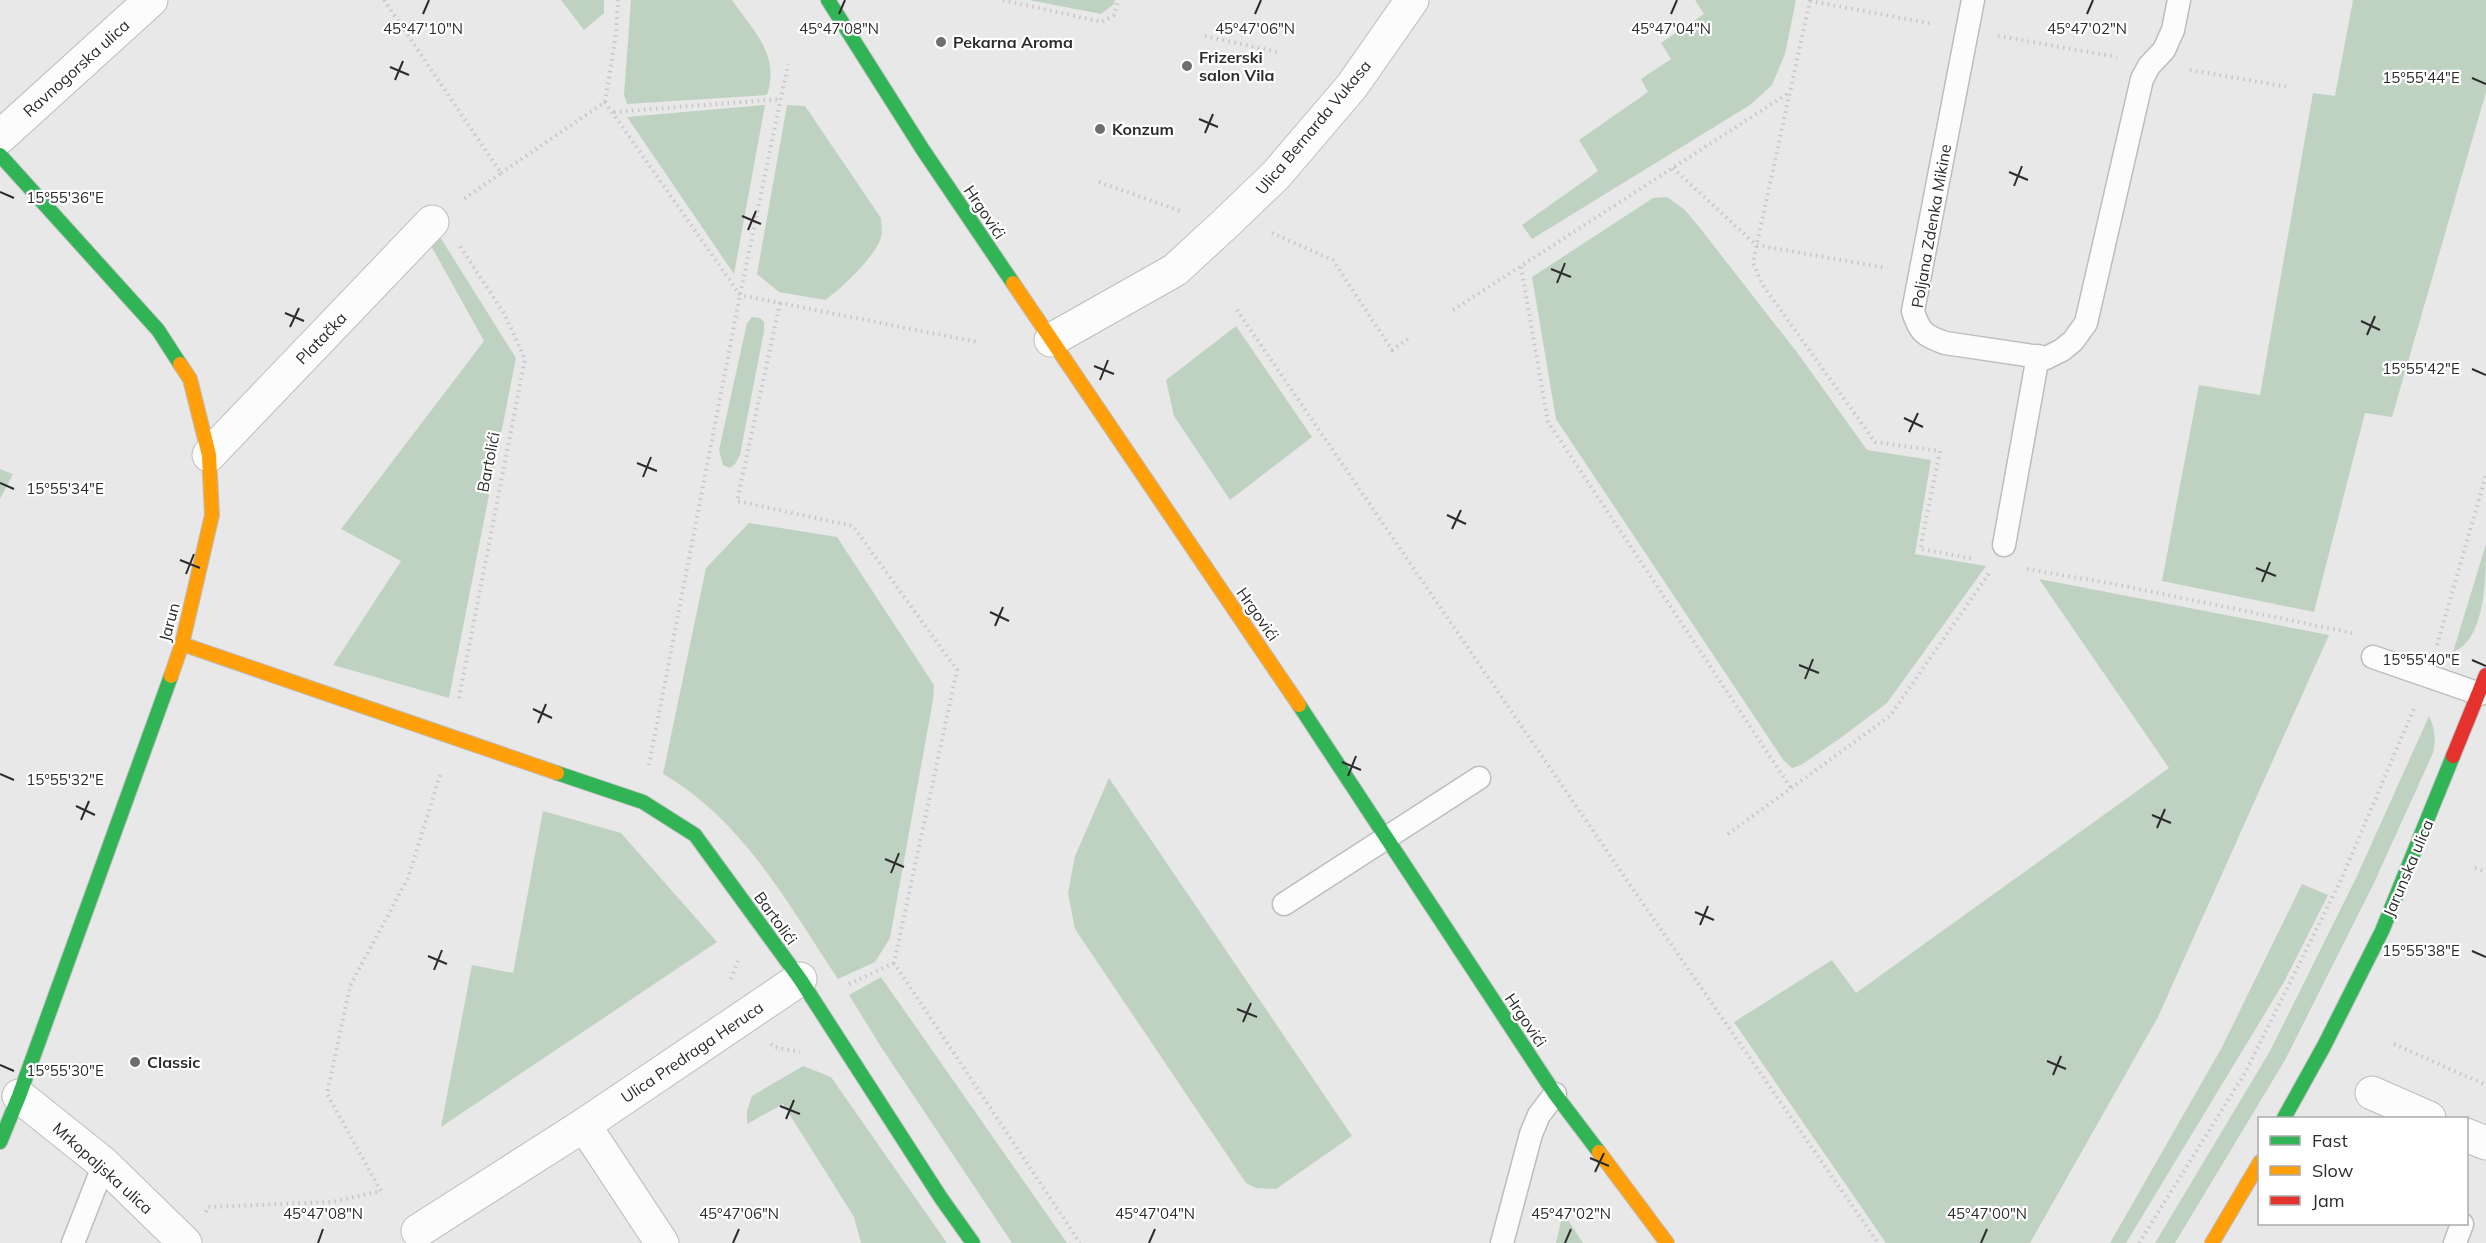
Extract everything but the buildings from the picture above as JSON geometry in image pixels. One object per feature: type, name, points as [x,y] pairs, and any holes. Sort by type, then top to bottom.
[{"type":"street","name":"Ravnogorska ulica","points":[[0,137],[151,0]]},
{"type":"street","name":"Hrgovići","points":[[828,0],[923,150],[1268,657],[1555,1094],[1667,1243]]},
{"type":"street","name":"Ulica Bernarda Vukasa","points":[[1051,340],[1175,270],[1217,231],[1276,175],[1344,95],[1412,0]]},
{"type":"street","name":"Jarun","points":[[0,155],[158,330],[190,379],[209,455],[212,515],[182,644],[19,1096],[0,1142]]},
{"type":"street","name":"Platačka","points":[[209,455],[444,213]]},
{"type":"street","name":"Bartolići","points":[[182,644],[643,802],[695,835],[800,979],[940,1198],[973,1243]]},
{"type":"street","name":"Jarunska ulica","points":[[2285,1117],[2382,931],[2483,685]]},
{"type":"street","name":"Ulica Predraga Heruca","points":[[418,1231],[584,1125],[800,979]]},
{"type":"street","points":[[2372,1093],[2425,1117]]},
{"type":"street","name":"Mrkopaljska ulica","points":[[19,1096],[104,1164],[185,1243]]},
{"type":"street","points":[[584,1125],[662,1243]]},
{"type":"street","points":[[2468,1136],[2486,1143]]},
{"type":"street","points":[[2212,1243],[2258,1164]]},
{"type":"lane","name":"Poljana Zdenka Mikine","points":[[1973,0],[1914,311],[1918,327],[1930,338],[1945,344],[2046,358],[2073,341],[2086,323],[2142,80],[2152,63],[2164,50],[2173,30],[2179,0]]},
{"type":"lane","points":[[2000,554],[2038,356]]},
{"type":"lane","points":[[2373,657],[2483,685]]},
{"type":"lane","points":[[1284,904],[1479,778]]},
{"type":"lane","points":[[1502,1243],[1531,1134],[1539,1115],[1555,1094]]},
{"type":"lane","points":[[73,1243],[104,1164]]},
{"type":"lane","points":[[2455,1243],[2462,1225]]},
{"type":"path","points":[[384,0],[501,172]]},
{"type":"path","points":[[444,213],[605,102],[616,34],[618,0]]},
{"type":"path","points":[[1003,0],[1102,22],[1114,15],[1118,0]]},
{"type":"path","points":[[2289,87],[1810,1],[1753,262],[1762,284],[1875,442],[1940,451],[1920,549],[2000,554],[2119,585],[2358,634]]},
{"type":"path","points":[[1205,36],[1277,52]]},
{"type":"path","points":[[648,772],[740,296],[788,64]]},
{"type":"path","points":[[1453,310],[1790,92]]},
{"type":"path","points":[[613,112],[780,99]]},
{"type":"path","points":[[605,102],[740,296],[977,342]]},
{"type":"path","points":[[1672,168],[1756,244],[1921,273]]},
{"type":"path","name":"Bartolići","points":[[204,1216],[208,1208],[332,1202],[381,1191],[327,1094],[350,986],[408,878],[452,736],[525,359],[505,315],[459,245]]},
{"type":"path","points":[[1306,248],[1333,260],[1392,350],[1408,339]]},
{"type":"path","points":[[1521,267],[1548,422],[1791,788]]},
{"type":"path","points":[[780,303],[737,501],[853,526],[957,670],[894,963],[1080,1243]]},
{"type":"path","points":[[1237,310],[1878,1243]]},
{"type":"path","points":[[2436,650],[2486,475]]},
{"type":"path","points":[[1728,834],[1890,716],[2000,554]]},
{"type":"path","points":[[2139,1243],[2245,1073],[2341,880],[2417,702]]},
{"type":"path","points":[[2475,868],[2486,873]]},
{"type":"path","points":[[844,986],[894,963]]},
{"type":"path","points":[[2394,1044],[2486,1085]]},
{"type":"green space","points":[[561,0],[604,0],[604,13],[584,30]]},
{"type":"green space","points":[[631,0],[732,0],[763,44],[770,67],[767,95],[627,104],[624,95]]},
{"type":"green space","points":[[1029,0],[1115,0],[1114,4],[1101,14]]},
{"type":"green space","points":[[1695,0],[1796,0],[1785,54],[1772,85],[1750,105],[1532,239],[1522,225],[1598,171],[1579,140],[1648,92],[1641,79],[1671,59],[1661,43],[1704,14]]},
{"type":"green space","points":[[2353,0],[2486,0],[2486,92],[2392,417],[2365,413],[2314,612],[2162,581],[2199,385],[2260,395],[2313,93],[2335,96]]},
{"type":"green space","points":[[765,105],[734,274],[627,117]]},
{"type":"green space","points":[[787,105],[805,106],[881,218],[882,235],[873,253],[840,288],[825,300],[779,292],[757,274]]},
{"type":"green space","points":[[1667,197],[1685,210],[1700,228],[1799,355],[1867,450],[1931,460],[1915,554],[1986,566],[1887,703],[1842,737],[1801,765],[1792,768],[1784,761],[1556,419],[1532,277],[1653,198]]},
{"type":"green space","points":[[440,237],[516,358],[449,698],[333,665],[401,561],[341,529],[484,341],[429,242]]},
{"type":"green space","points":[[752,317],[760,318],[764,322],[764,331],[740,455],[730,468],[723,465],[719,450],[747,323]]},
{"type":"green space","points":[[1236,326],[1312,437],[1230,500],[1174,416],[1166,380]]},
{"type":"green space","points":[[0,469],[13,474],[0,499]]},
{"type":"green space","points":[[749,523],[837,537],[934,685],[890,938],[875,962],[838,979],[782,893],[740,839],[691,793],[663,774],[706,568]]},
{"type":"green space","points":[[2486,544],[2484,589],[2478,621],[2464,645],[2453,652]]},
{"type":"green space","points":[[2039,579],[2329,635],[2158,1017],[2030,1243],[1886,1243],[1734,1022],[1832,960],[1856,993],[2169,768]]},
{"type":"green space","points":[[2429,716],[2434,734],[2433,753],[2373,885],[2285,1060],[2175,1243],[2155,1243],[2270,1051],[2357,876]]},
{"type":"green space","points":[[1109,778],[1352,1136],[1276,1189],[1256,1188],[1246,1183],[1075,929],[1068,893],[1075,856]]},
{"type":"green space","points":[[543,811],[621,833],[717,942],[441,1127],[472,965],[513,973]]},
{"type":"green space","points":[[2302,884],[2328,895],[2284,982],[2126,1243],[2110,1243],[2221,1049]]},
{"type":"green space","points":[[881,977],[1067,1243],[1012,1243],[881,1047],[849,995]]},
{"type":"green space","points":[[803,1066],[831,1077],[947,1243],[861,1243],[854,1217],[783,1104],[747,1124],[747,1111],[752,1096]]},
{"type":"green space","points":[[1563,1212],[1583,1243],[1556,1243]]},
{"type":"traffic: fast","points":[[828,0],[923,150],[1013,283]]},
{"type":"traffic: fast","points":[[0,155],[158,330],[180,364]]},
{"type":"traffic: fast","points":[[0,1142],[19,1096],[171,676]]},
{"type":"traffic: fast","points":[[1299,705],[1555,1094],[1599,1152]]},
{"type":"traffic: fast","points":[[2285,1117],[2324,1046],[2382,931],[2453,756]]},
{"type":"traffic: fast","points":[[557,773],[643,802],[695,835],[800,979],[941,1198],[973,1243]]},
{"type":"traffic: slow","points":[[1013,283],[1299,705]]},
{"type":"traffic: slow","points":[[171,676],[182,644],[212,515],[209,455],[190,379],[180,364]]},
{"type":"traffic: slow","points":[[182,644],[557,773]]},
{"type":"traffic: slow","points":[[1599,1152],[1667,1243]]},
{"type":"traffic: slow","points":[[2212,1243],[2258,1165]]},
{"type":"traffic: jam","points":[[2453,756],[2486,675]]},
{"type":"place","name":"Pekarna Aroma","points":[[941,42]]},
{"type":"place","name":"Frizerski salon Vila","points":[[1187,66]]},
{"type":"place","name":"Konzum","points":[[1100,129]]},
{"type":"place","name":"Classic","points":[[135,1062]]}]
